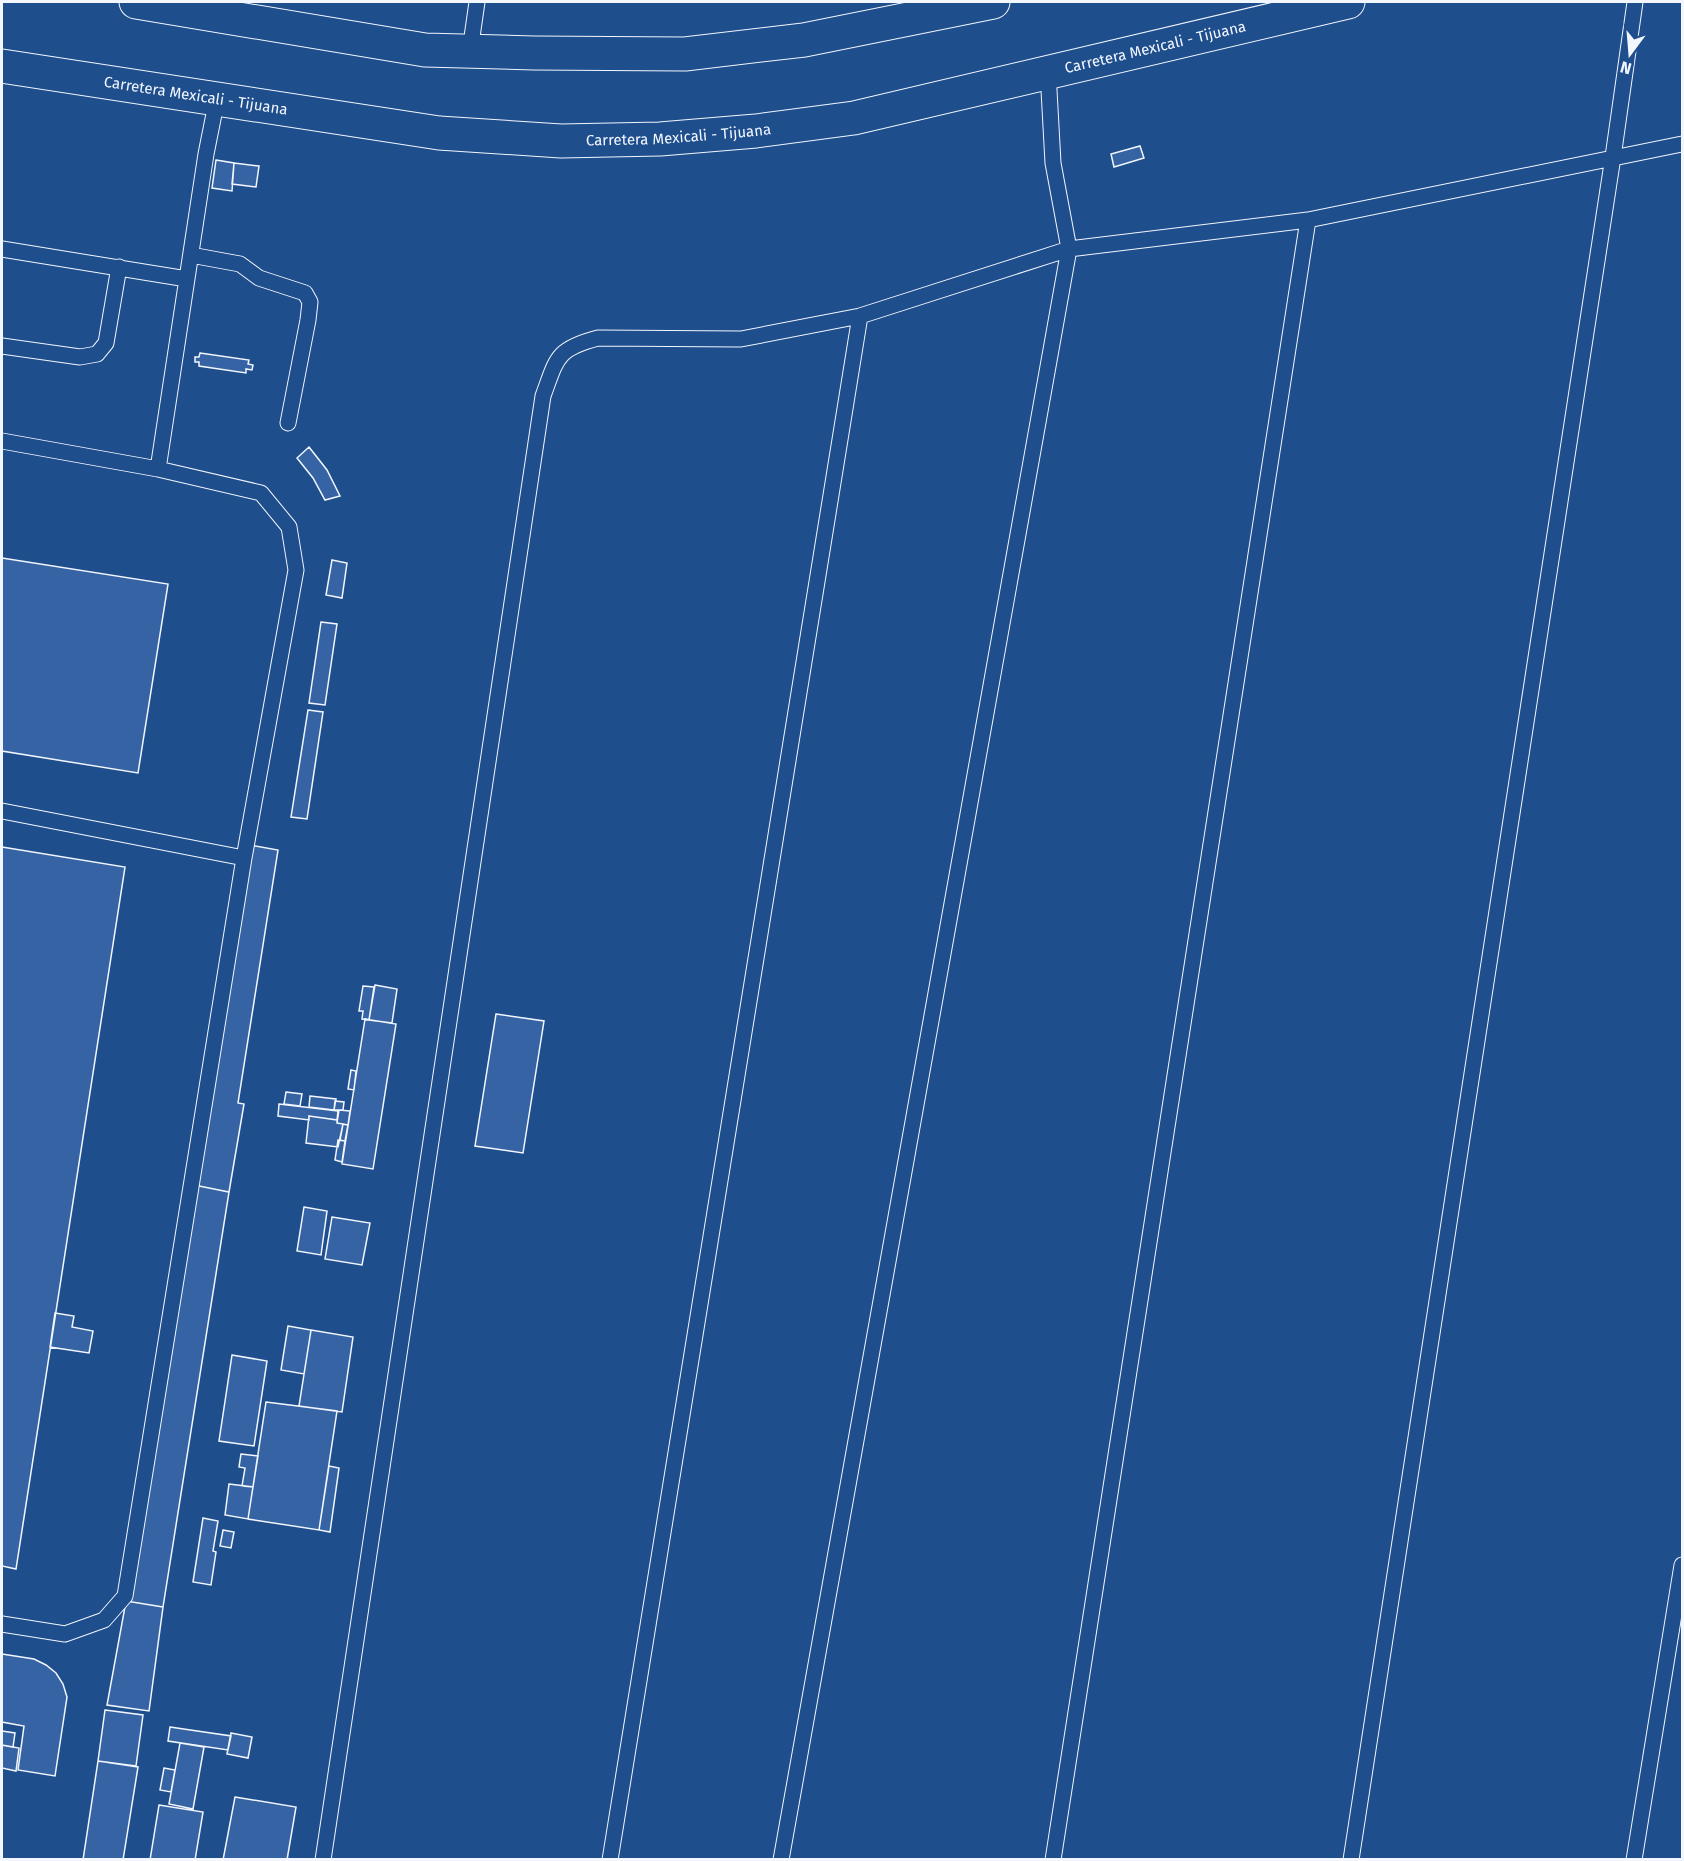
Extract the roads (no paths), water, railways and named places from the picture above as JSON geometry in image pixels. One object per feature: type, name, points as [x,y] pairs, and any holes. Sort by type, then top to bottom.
[{"type":"main road","points":[[136,2],[425,50],[685,54],[804,40],[993,2]]},
{"type":"main road","name":"Carretera Mexicali - Tijuana","points":[[2,66],[439,133],[561,141],[660,139],[756,131],[854,118],[1348,2]]},
{"type":"lane","points":[[470,51],[477,2]]},
{"type":"lane","points":[[1351,1860],[1635,2]]},
{"type":"lane","points":[[781,1860],[1069,249],[1053,163],[1048,72]]},
{"type":"lane","points":[[158,469],[217,99]]},
{"type":"lane","points":[[323,1860],[543,396],[557,358],[576,344],[598,338],[741,339],[860,316],[1069,249],[1308,220],[1683,144]]},
{"type":"lane","points":[[1053,1860],[1308,220]]},
{"type":"lane","points":[[2,249],[187,279]]},
{"type":"lane","points":[[191,255],[240,264],[259,278],[305,293],[310,302],[308,320],[288,423]]},
{"type":"lane","points":[[2,346],[80,357],[98,354],[106,343],[119,267]]},
{"type":"lane","points":[[610,1860],[860,316]]},
{"type":"lane","points":[[2,441],[158,469],[261,494],[290,527],[296,570],[244,858],[125,1596],[104,1620],[65,1634],[2,1624]]},
{"type":"lane","points":[[2,811],[244,858]]},
{"type":"lane","points":[[1634,1860],[1683,1565]]}]
